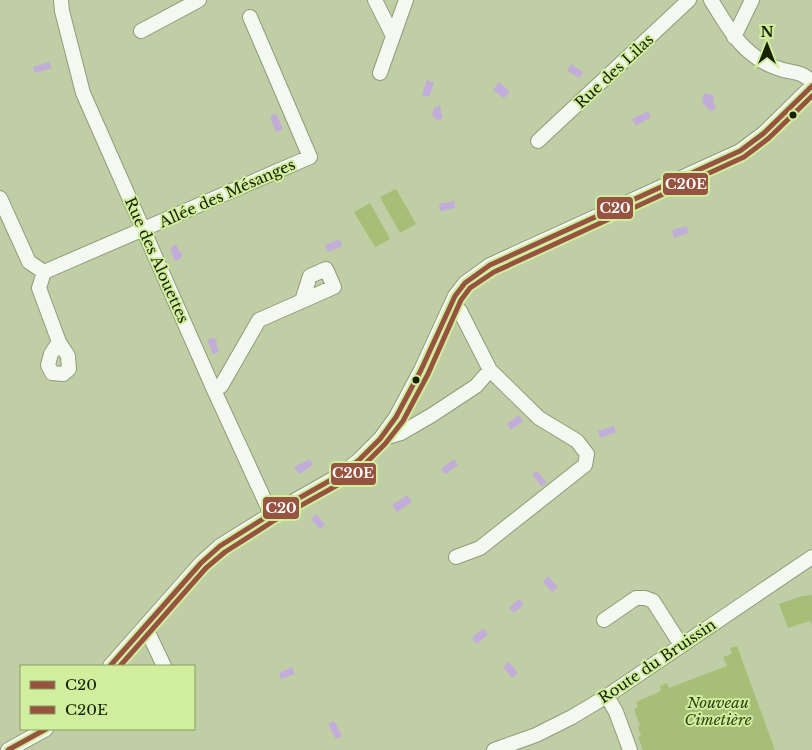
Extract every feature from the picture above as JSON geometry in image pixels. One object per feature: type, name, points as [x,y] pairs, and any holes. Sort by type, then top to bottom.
[{"type":"street","name":"Rue des Alouettes","points":[[61,0],[62,11],[83,93],[214,390],[272,514]]},
{"type":"street","points":[[141,31],[199,0]]},
{"type":"street","points":[[375,0],[393,36]]},
{"type":"street","points":[[380,73],[406,0]]},
{"type":"street","name":"Rue des Lilas","points":[[538,141],[689,0]]},
{"type":"street","points":[[711,0],[734,37],[751,54],[776,68],[804,74],[812,82]]},
{"type":"street","points":[[734,37],[752,0]]},
{"type":"street","name":"Allée des Mésanges","points":[[143,230],[310,157],[250,17]]},
{"type":"street","points":[[111,665],[201,563],[220,546],[338,476],[359,460],[380,439],[396,417],[421,370],[452,303],[464,283],[490,264],[740,151],[764,133],[812,86]]},
{"type":"street","points":[[0,198],[29,262],[44,272]]},
{"type":"street","points":[[59,342],[39,288],[44,272],[143,230]]},
{"type":"street","points":[[214,390],[221,386],[259,320],[302,301]]},
{"type":"street","points":[[452,303],[460,311],[490,370],[539,418],[577,441],[587,454],[585,465],[480,548],[456,557]]},
{"type":"street","points":[[380,439],[401,433],[432,415],[476,386],[490,370]]},
{"type":"street","name":"Route du Bruissin","points":[[494,750],[536,735],[572,717],[607,696],[812,556]]},
{"type":"street","points":[[604,620],[636,598],[645,598],[652,601],[681,645]]},
{"type":"street","points":[[145,626],[164,665]]},
{"type":"street","points":[[607,696],[616,712],[630,750]]},
{"type":"street","points":[[8,750],[44,730]]},
{"type":"green space","points":[[396,189],[416,224],[400,233],[380,197]]},
{"type":"green space","points":[[370,203],[390,239],[375,247],[354,212]]},
{"type":"green space","points":[[812,595],[812,625],[810,621],[788,628],[779,604],[802,596]]},
{"type":"green space","name":"Nouveau Cimetière","points":[[737,646],[775,750],[643,750],[638,737],[641,736],[638,727],[640,726],[634,709],[638,707],[636,702],[661,691],[660,686],[667,683],[669,688],[727,666],[723,657],[732,654],[730,648]]},
{"type":"shaded area","points":[[49,62],[52,68],[35,73],[33,67]]},
{"type":"shaded area","points":[[571,64],[583,72],[580,78],[567,71]]},
{"type":"shaded area","points":[[427,80],[434,83],[429,97],[422,95]]},
{"type":"shaded area","points":[[499,82],[510,92],[504,98],[493,90]]},
{"type":"shaded area","points":[[704,93],[713,95],[716,109],[710,111],[702,102]]},
{"type":"shaded area","points":[[440,105],[443,116],[441,120],[435,119],[432,114],[434,108]]},
{"type":"shaded area","points":[[648,111],[651,117],[636,126],[632,119]]},
{"type":"shaded area","points":[[273,114],[277,115],[283,129],[276,132],[270,117]]},
{"type":"shaded area","points":[[454,201],[455,208],[440,211],[439,204]]},
{"type":"shaded area","points":[[687,226],[688,233],[674,238],[672,230]]},
{"type":"shaded area","points":[[340,239],[342,246],[328,252],[325,245]]},
{"type":"shaded area","points":[[176,244],[179,251],[183,254],[180,259],[175,261],[170,249]]},
{"type":"shaded area","points":[[212,338],[217,340],[216,344],[219,352],[213,354],[207,340]]},
{"type":"shaded area","points":[[519,415],[523,421],[511,430],[507,424]]},
{"type":"shaded area","points":[[614,426],[616,432],[600,438],[598,431]]},
{"type":"shaded area","points":[[310,459],[313,465],[299,474],[294,467]]},
{"type":"shaded area","points":[[454,459],[458,465],[445,474],[441,469]]},
{"type":"shaded area","points":[[537,471],[547,483],[541,486],[532,474]]},
{"type":"shaded area","points":[[407,495],[412,502],[397,512],[392,505]]},
{"type":"shaded area","points":[[316,514],[325,525],[320,529],[311,519]]},
{"type":"shaded area","points":[[548,576],[558,587],[552,592],[543,582]]},
{"type":"shaded area","points":[[519,599],[524,604],[514,613],[509,608]]},
{"type":"shaded area","points":[[483,628],[488,634],[477,644],[472,638]]},
{"type":"shaded area","points":[[509,662],[518,673],[512,678],[503,667]]},
{"type":"shaded area","points":[[292,667],[295,674],[281,679],[279,673]]},
{"type":"shaded area","points":[[334,721],[342,736],[336,739],[328,724]]},
{"type":"transit line","name":"C20","points":[[111,665],[201,563],[220,546],[271,514],[338,476],[359,460],[380,439],[396,417],[421,370],[455,296],[465,283],[490,265],[740,151],[764,133],[812,86]]},
{"type":"transit line","name":"C20E","points":[[121,665],[206,568],[225,552],[275,520],[343,482],[385,444],[403,421],[428,374],[461,300],[470,288],[494,272],[744,157],[769,138],[812,96]]},
{"type":"transit line","name":"C20","points":[[8,750],[44,730]]}]
